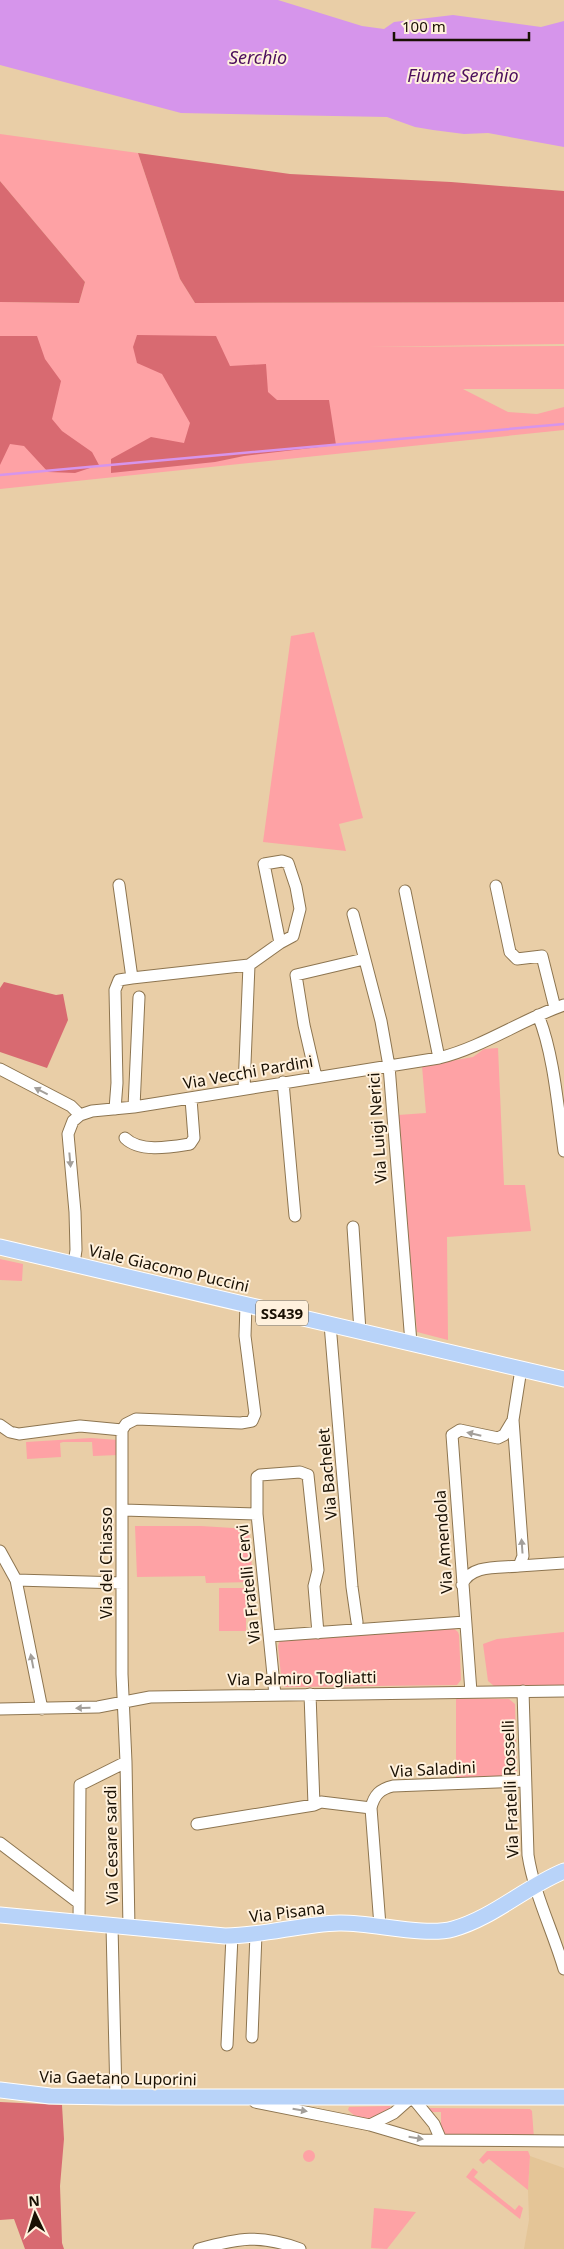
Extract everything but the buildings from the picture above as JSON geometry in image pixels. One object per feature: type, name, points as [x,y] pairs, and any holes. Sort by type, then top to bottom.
[{"type":"main road","name":"Viale Giacomo Puccini","points":[[0,1246],[564,1379]]},
{"type":"main road","name":"Via Pisana","points":[[0,1915],[232,1936],[349,1923],[426,1930],[451,1930],[487,1914],[564,1871]]},
{"type":"main road","name":"Via Gaetano Luporini","points":[[0,2090],[50,2096],[116,2097],[564,2097]]},
{"type":"street","points":[[115,1109],[117,1083],[114,990],[119,980],[249,965],[292,936],[300,909],[296,887],[288,863],[282,861],[264,864],[280,943]]},
{"type":"street","points":[[119,885],[132,978]]},
{"type":"street","points":[[496,886],[510,952],[517,959],[542,956],[560,1007]]},
{"type":"street","points":[[405,891],[439,1058]]},
{"type":"street","name":"Via Luigi Nerici","points":[[353,914],[381,1021],[389,1066],[411,1343]]},
{"type":"street","points":[[316,1077],[304,1025],[296,975],[364,959]]},
{"type":"street","points":[[244,1088],[249,965]]},
{"type":"street","points":[[134,1107],[139,997]]},
{"type":"street","name":"Via Vecchi Pardini","points":[[80,1115],[92,1111],[191,1099],[244,1088],[439,1058],[468,1049],[538,1015],[560,1007]]},
{"type":"street","points":[[538,1015],[543,1028],[555,1090],[564,1151]]},
{"type":"street","points":[[0,1069],[70,1106],[80,1115],[73,1121],[68,1134],[75,1212],[76,1250],[74,1264]]},
{"type":"street","points":[[282,1082],[294,1216]]},
{"type":"street","points":[[125,1138],[135,1146],[144,1147],[190,1144],[194,1138],[191,1099]]},
{"type":"street","points":[[353,1227],[360,1331]]},
{"type":"street","points":[[0,1425],[10,1432],[19,1434],[80,1426],[122,1430],[126,1424],[136,1419],[241,1423],[252,1421],[255,1414],[245,1336],[246,1304]]},
{"type":"street","name":"Via Bachelet","points":[[330,1324],[352,1587],[357,1622]]},
{"type":"street","points":[[519,1566],[523,1556],[513,1420],[521,1369]]},
{"type":"street","points":[[494,1438],[504,1435],[513,1420]]},
{"type":"street","name":"Via del Chiasso","points":[[122,1430],[122,1674],[126,1762]]},
{"type":"street","name":"Via Amendola","points":[[471,1692],[452,1435],[460,1430],[494,1438],[510,1447],[517,1461]]},
{"type":"street","points":[[257,1514],[257,1477],[260,1475],[300,1472],[308,1475],[318,1570],[314,1586],[318,1633]]},
{"type":"street","name":"Via Fratelli Cervi","points":[[123,1510],[257,1514],[275,1695]]},
{"type":"street","points":[[0,1552],[16,1580],[42,1709]]},
{"type":"street","points":[[462,1560],[467,1566],[475,1570],[564,1563]]},
{"type":"street","points":[[462,1587],[464,1579],[475,1570]]},
{"type":"street","points":[[16,1580],[122,1583]]},
{"type":"street","points":[[270,1636],[465,1622]]},
{"type":"street","name":"Via Fratelli Rosselli","points":[[523,1691],[528,1855],[532,1877],[564,1969]]},
{"type":"street","name":"Via Palmiro Togliatti","points":[[0,1709],[98,1707],[150,1696],[564,1691]]},
{"type":"street","points":[[310,1694],[314,1805]]},
{"type":"street","points":[[79,1922],[80,1785],[126,1762]]},
{"type":"street","name":"Via Cesare sardi","points":[[126,1762],[129,1928]]},
{"type":"street","name":"Via Saladini","points":[[371,1808],[376,1795],[384,1788],[393,1786],[525,1781]]},
{"type":"street","points":[[197,1824],[314,1805],[321,1802],[371,1808],[380,1926]]},
{"type":"street","points":[[0,1843],[79,1903]]},
{"type":"street","points":[[112,1926],[116,2097]]},
{"type":"street","points":[[252,2037],[256,1934]]},
{"type":"street","points":[[227,2044],[232,1936]]},
{"type":"street","points":[[334,2097],[336,2113],[345,2119]]},
{"type":"street","points":[[370,2125],[394,2112],[412,2097],[434,2124],[441,2140]]},
{"type":"street","name":"Via Gaetano Luporini","points":[[235,2098],[345,2119],[408,2137],[441,2140],[564,2141]]},
{"type":"street","points":[[199,2249],[240,2239],[258,2238],[300,2249]]},
{"type":"shaded area","points":[[0,134],[138,153],[180,279],[195,303],[564,302],[564,344],[367,347],[564,346],[564,389],[463,389],[508,412],[537,414],[564,407],[564,430],[0,489],[0,302],[79,303],[85,282],[0,181]]},
{"type":"shaded area","points":[[138,153],[290,174],[451,182],[564,191],[564,302],[195,303],[180,279]]},
{"type":"shaded area","points":[[0,181],[85,282],[79,303],[0,302]]},
{"type":"shaded area","points":[[137,335],[216,336],[230,366],[266,364],[268,392],[277,400],[329,400],[336,445],[244,456],[215,462],[111,473],[111,459],[151,437],[184,443],[190,423],[162,374],[137,363],[133,347]]},
{"type":"shaded area","points":[[0,336],[37,336],[45,359],[61,381],[52,419],[62,431],[92,452],[99,465],[75,473],[48,472],[24,446],[10,444],[0,465]]},
{"type":"shaded area","points":[[314,632],[363,818],[339,824],[346,851],[263,842],[291,636]]},
{"type":"shaded area","points":[[4,982],[56,995],[63,994],[68,1020],[47,1068],[0,1052],[0,988]]},
{"type":"shaded area","points":[[498,1048],[504,1185],[525,1185],[531,1231],[447,1237],[448,1340],[417,1332],[398,1115],[426,1113],[422,1066],[473,1057],[484,1049]]},
{"type":"shaded area","points":[[0,1259],[23,1264],[22,1281],[0,1280]]},
{"type":"shaded area","points":[[91,1438],[118,1440],[118,1455],[93,1456],[92,1442],[63,1442],[60,1443],[61,1457],[27,1459],[26,1442]]},
{"type":"shaded area","points":[[135,1526],[201,1526],[249,1529],[253,1582],[206,1583],[205,1576],[137,1577]]},
{"type":"shaded area","points":[[219,1588],[246,1588],[246,1631],[219,1631]]},
{"type":"shaded area","points":[[453,1628],[459,1635],[461,1680],[457,1685],[284,1687],[282,1685],[278,1646],[280,1640]]},
{"type":"shaded area","points":[[564,1632],[564,1687],[494,1686],[488,1681],[483,1644],[497,1639]]},
{"type":"shaded area","points":[[456,1698],[509,1699],[515,1704],[517,1776],[456,1779]]},
{"type":"shaded area","points":[[0,2102],[62,2105],[64,2139],[60,2186],[62,2243],[64,2249],[25,2249],[14,2219],[0,2220]]},
{"type":"shaded area","points":[[390,2106],[391,2110],[369,2118],[358,2117],[348,2110],[349,2107]]},
{"type":"shaded area","points":[[428,2108],[530,2109],[532,2111],[534,2139],[445,2138],[441,2127],[441,2112],[430,2112]]},
{"type":"shaded area","points":[[309,2150],[315,2156],[309,2162],[303,2156]]},
{"type":"shaded area","points":[[487,2151],[528,2151],[530,2156],[528,2190],[489,2159],[483,2164],[479,2160]]},
{"type":"shaded area","points":[[530,2156],[564,2168],[564,2249],[524,2249],[529,2220]]},
{"type":"shaded area","points":[[473,2168],[478,2172],[474,2177],[515,2210],[519,2205],[523,2208],[520,2219],[466,2177]]},
{"type":"shaded area","points":[[374,2208],[416,2212],[387,2249],[371,2248]]},
{"type":"water","name":"Serchio","points":[[0,0],[278,0],[362,26],[384,29],[394,22],[453,15],[541,27],[564,21],[564,147],[488,133],[464,134],[415,127],[387,117],[181,113],[0,65]]},
{"type":"waterway","points":[[0,475],[564,424]]},
{"type":"water label","name":"Fiume Serchio","points":[[463,75]]}]
